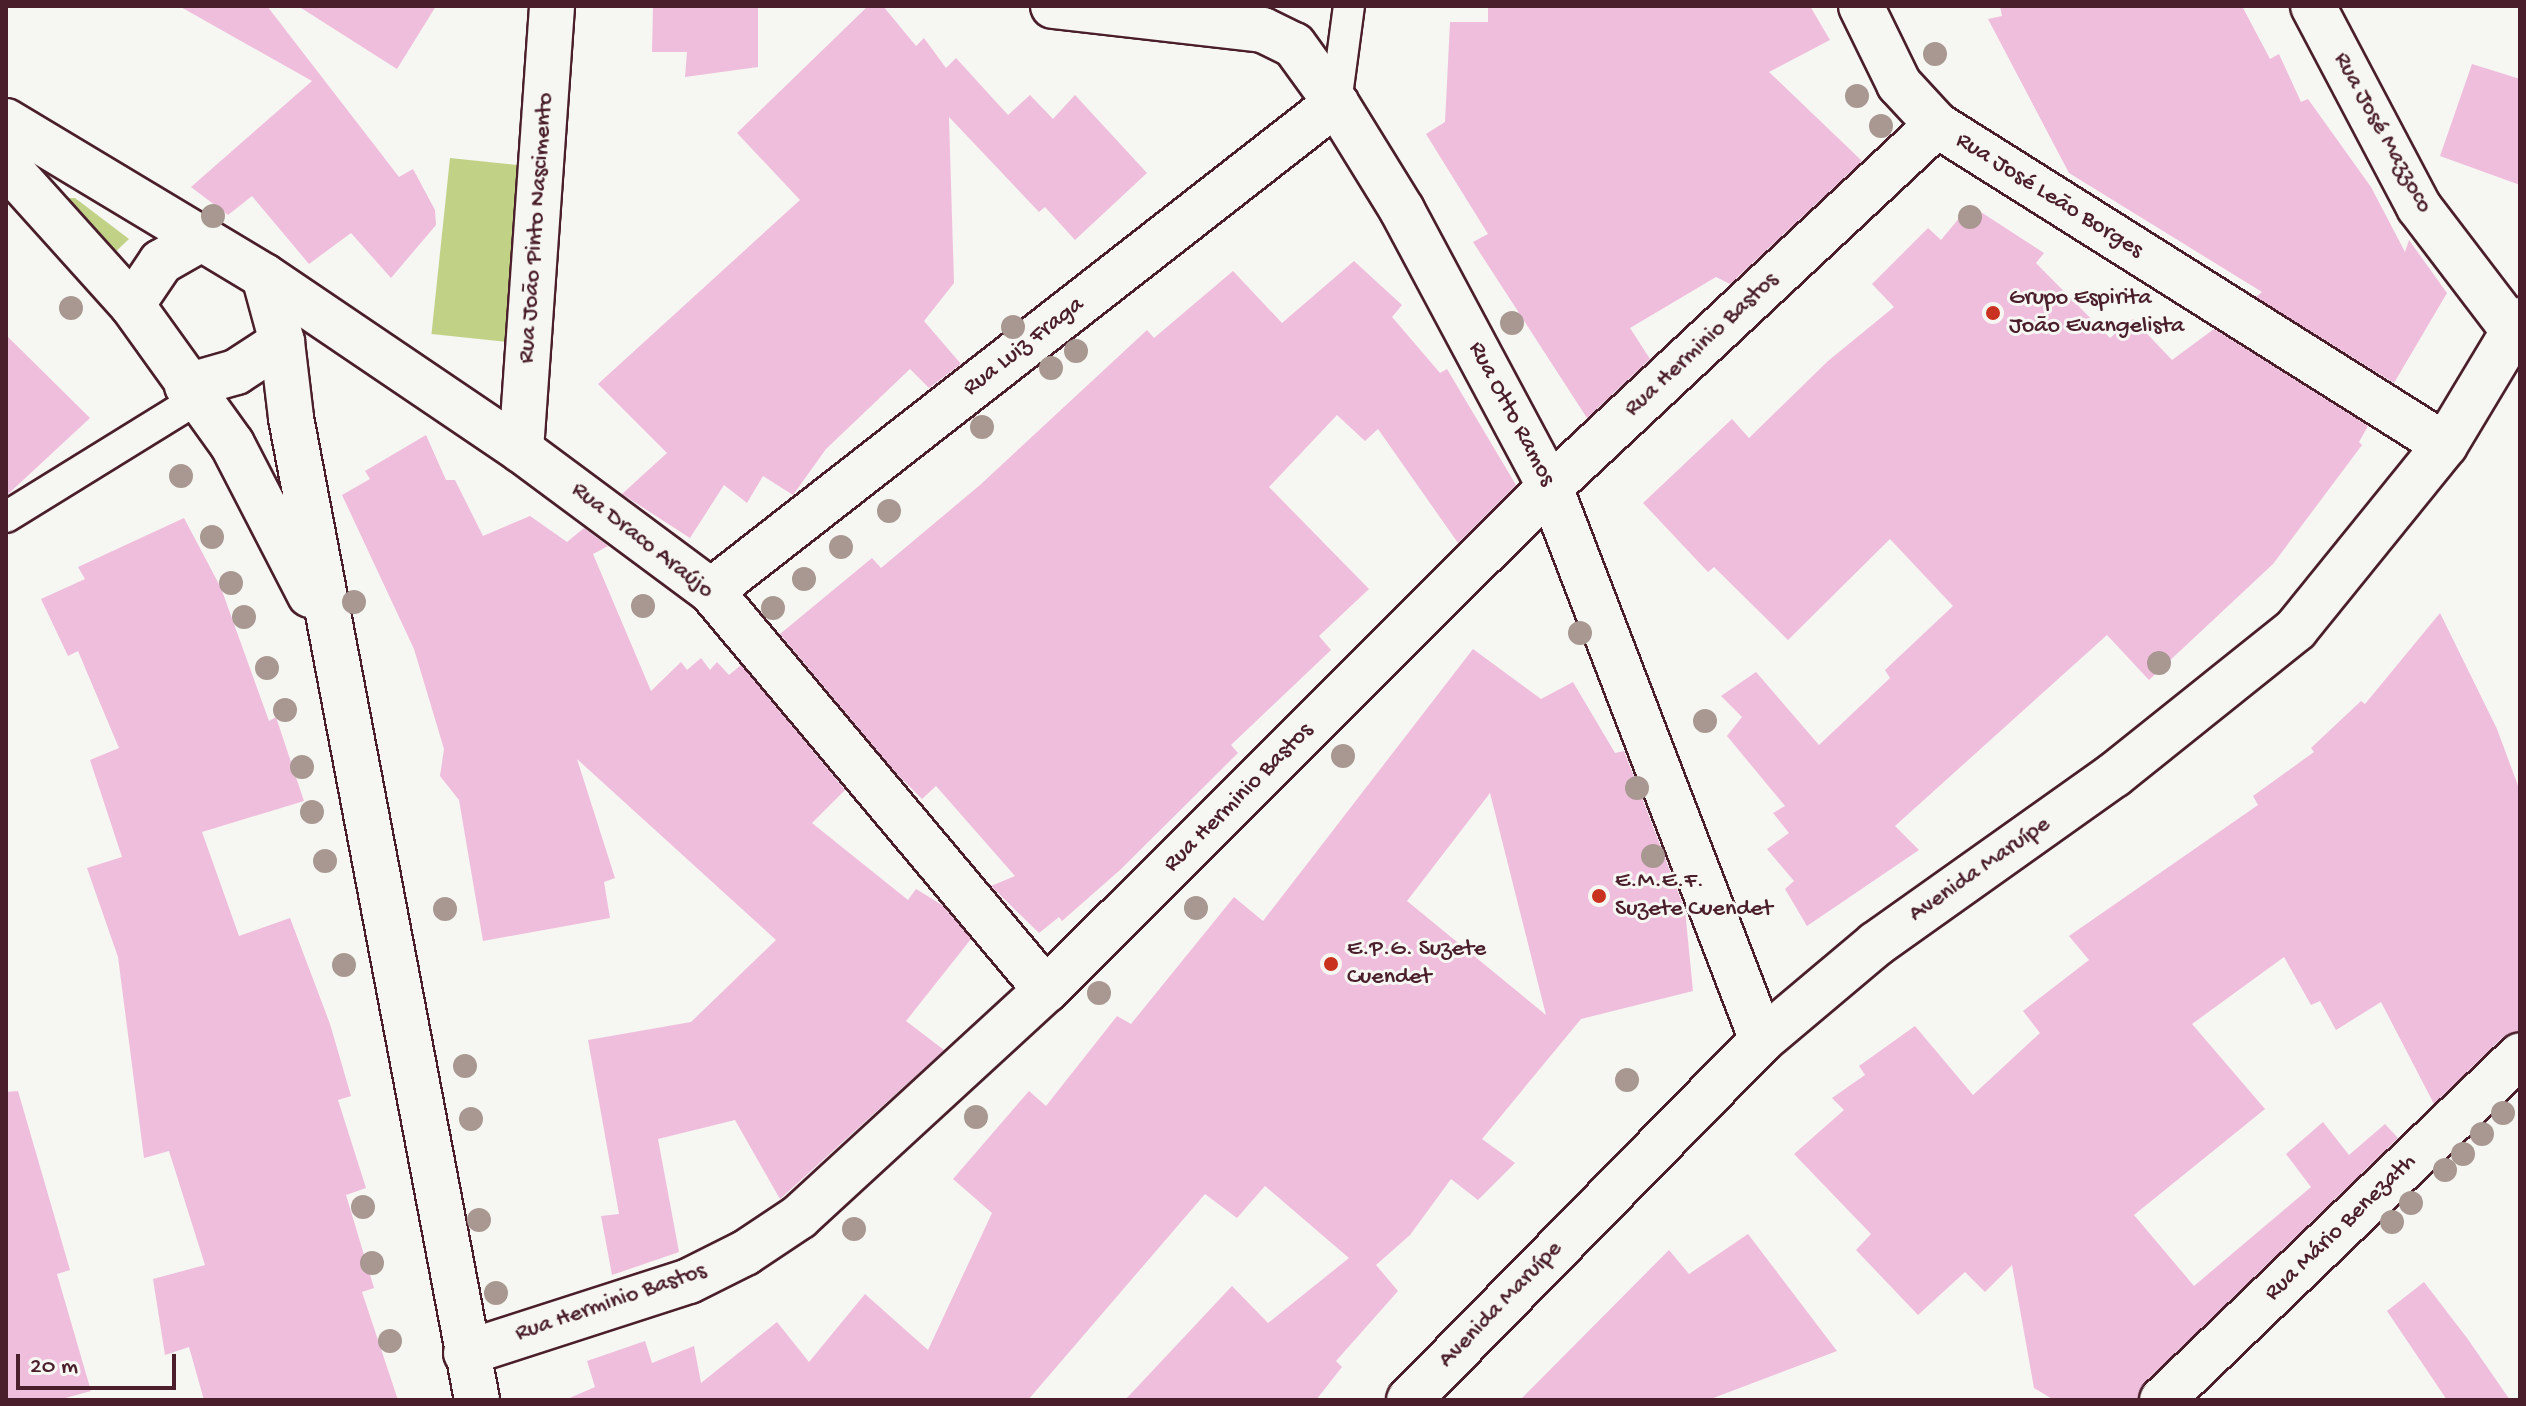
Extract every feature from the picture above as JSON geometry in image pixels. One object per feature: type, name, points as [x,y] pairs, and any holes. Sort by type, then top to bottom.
[{"type":"street","name":"Rua João Pinto Nascimento","points":[[521,450],[552,6]]},
{"type":"street","name":"Rua Otto Ramos","points":[[1068,6],[1263,30],[1294,45],[1336,103],[1402,210],[1550,487],[1762,1040]]},
{"type":"street","name":"Rua José Leão Borges","points":[[1861,6],[1899,84],[1937,125],[2445,445]]},
{"type":"street","name":"Rua José Mazzoco","points":[[2313,6],[2419,207],[2518,326]]},
{"type":"street","name":"Rua Luiz Fraga","points":[[711,591],[1336,103]]},
{"type":"street","points":[[6,121],[264,276],[282,342],[291,418],[429,1124],[466,1353],[477,1400]]},
{"type":"street","name":"Rua Herminio Bastos","points":[[466,1353],[689,1281],[745,1253],[799,1217],[1046,990],[1550,487],[1937,125]]},
{"type":"street","points":[[6,165],[132,305],[192,393],[232,444],[337,649]]},
{"type":"street","points":[[132,305],[161,262],[201,239]]},
{"type":"street","name":"Rua Draco Araújo","points":[[264,276],[521,450],[711,591],[1046,990]]},
{"type":"street","name":"Avenida Maruípe","points":[[1409,1400],[1762,1040],[1876,944],[2114,775],[2296,629],[2445,445],[2518,326]]},
{"type":"street","points":[[192,393],[236,372],[282,342]]},
{"type":"street","name":"Rua Mário Benezath","points":[[2162,1400],[2520,1055]]},
{"type":"lane","points":[[1336,103],[1349,6]]},
{"type":"lane","points":[[6,517],[192,393]]},
{"type":"green space","points":[[450,158],[524,166],[505,342],[431,334]]},
{"type":"green space","points":[[68,198],[75,198],[129,239],[112,255]]},
{"type":"building","points":[[179,6],[267,6],[399,177],[413,169],[435,210],[436,225],[391,278],[351,233],[309,264],[252,196],[228,215],[191,187],[312,81]]},
{"type":"building","points":[[298,6],[436,6],[397,69]]},
{"type":"building","points":[[653,6],[758,6],[758,67],[685,77],[687,52],[652,52]]},
{"type":"building","points":[[868,6],[883,6],[916,46],[924,38],[946,68],[956,58],[1008,115],[1030,95],[1053,119],[1075,95],[1147,173],[1075,240],[1045,207],[1039,212],[949,117],[954,283],[924,321],[961,364],[929,388],[910,369],[826,449],[793,495],[763,476],[747,503],[724,485],[690,538],[622,494],[667,453],[598,384],[800,200],[737,133]]},
{"type":"building","points":[[1488,6],[1810,6],[1830,40],[1769,72],[1862,161],[1730,284],[1716,277],[1630,328],[1650,359],[1587,418],[1473,242],[1488,234],[1426,134],[1445,122],[1450,22],[1488,22]]},
{"type":"building","points":[[2000,6],[2242,6],[2270,59],[2279,54],[2301,102],[2308,99],[2371,187],[2405,252],[2409,240],[2447,293],[2394,383],[2256,297],[2262,292],[2069,173],[1988,19],[2002,16]]},
{"type":"building","points":[[2472,64],[2520,79],[2520,185],[2440,156]]},
{"type":"building","points":[[1970,205],[2044,253],[2036,263],[2110,338],[2133,319],[2172,360],[2214,329],[2368,426],[2359,442],[2362,445],[2273,564],[2149,680],[2107,635],[1895,826],[1919,850],[1807,926],[1785,889],[1794,881],[1767,849],[1789,833],[1773,813],[1785,806],[1727,736],[1742,717],[1721,696],[1756,672],[1819,745],[1890,678],[1885,670],[1953,606],[1890,539],[1788,640],[1714,567],[1708,572],[1643,503],[1732,419],[1749,438],[1828,361],[1894,307],[1872,284],[1928,228],[1941,240]]},
{"type":"building","points":[[1354,261],[1402,305],[1392,317],[1440,373],[1447,369],[1516,485],[1458,543],[1378,429],[1365,441],[1337,415],[1269,487],[1369,589],[1319,636],[1331,650],[1231,745],[1238,753],[1120,870],[1062,921],[1059,917],[1039,933],[991,886],[1015,876],[936,786],[922,799],[897,774],[780,634],[872,558],[881,568],[980,485],[1147,330],[1154,338],[1233,271],[1282,323]]},
{"type":"building","points":[[6,335],[90,418],[6,496]]},
{"type":"building","points":[[426,435],[446,480],[455,480],[483,536],[530,516],[567,542],[584,528],[608,546],[593,554],[651,691],[681,662],[687,670],[701,658],[710,670],[717,662],[729,675],[741,665],[845,790],[812,823],[908,900],[916,889],[942,905],[971,939],[906,1021],[944,1050],[780,1199],[735,1120],[658,1139],[679,1252],[612,1275],[601,1216],[619,1214],[588,1040],[691,1022],[776,940],[577,759],[615,878],[604,882],[610,918],[483,941],[459,800],[440,776],[444,749],[414,649],[342,495],[370,479],[365,471]]},
{"type":"building","points":[[184,518],[221,588],[269,721],[276,717],[304,801],[202,832],[239,936],[290,918],[330,1024],[351,1096],[338,1100],[366,1188],[346,1195],[374,1288],[362,1292],[398,1400],[204,1400],[189,1347],[165,1355],[153,1279],[205,1265],[169,1151],[144,1158],[118,957],[87,868],[122,857],[90,760],[119,748],[78,651],[68,656],[41,599],[85,579],[78,567]]},
{"type":"building","points":[[2440,613],[2497,729],[2520,791],[2520,1031],[2503,1037],[2434,1104],[2381,1002],[2336,1030],[2320,1001],[2311,1005],[2284,957],[2192,1024],[2265,1109],[2134,1215],[2194,1286],[2311,1187],[2286,1154],[2323,1122],[2349,1155],[2385,1124],[2398,1138],[2145,1382],[2138,1400],[2054,1400],[2034,1388],[2012,1265],[1985,1292],[1965,1272],[1918,1315],[1856,1250],[1871,1234],[1794,1154],[1844,1110],[1832,1098],[1865,1075],[1859,1066],[1915,1026],[1973,1095],[2040,1033],[2023,1011],[2089,960],[2069,936],[2258,805],[2253,796],[2314,752],[2311,748],[2361,701],[2365,704]]},
{"type":"building","points":[[1473,649],[1541,699],[1573,682],[1615,753],[1624,751],[1685,910],[1693,991],[1581,1019],[1482,1139],[1515,1163],[1478,1200],[1451,1179],[1410,1235],[1376,1265],[1398,1291],[1336,1361],[1342,1367],[1316,1400],[1125,1400],[1232,1286],[1268,1323],[1349,1258],[1265,1186],[1237,1218],[1205,1194],[1028,1400],[565,1400],[595,1387],[587,1361],[645,1341],[652,1363],[694,1346],[701,1383],[777,1322],[809,1362],[865,1294],[928,1350],[992,1213],[953,1179],[1029,1091],[1046,1106],[1117,1016],[1131,1024],[1234,897],[1263,921]],"holes":[[[1490,793],[1546,1015],[1407,901]]]},
{"type":"building","points":[[18,1091],[70,1270],[57,1274],[91,1391],[58,1400],[6,1400],[6,1092]]},
{"type":"building","points":[[1748,1234],[1837,1351],[1708,1400],[1520,1400],[1669,1250],[1689,1274]]},
{"type":"building","points":[[2424,1282],[2510,1400],[2447,1400],[2387,1311]]},
{"type":"place","name":"Grupo Espirita João Evangelista","points":[[1993,313]]},
{"type":"place","name":"E.M.E.F. Suzete Cuendet","points":[[1599,896]]},
{"type":"place","name":"E.P.G. Suzete Cuendet","points":[[1331,964]]}]
